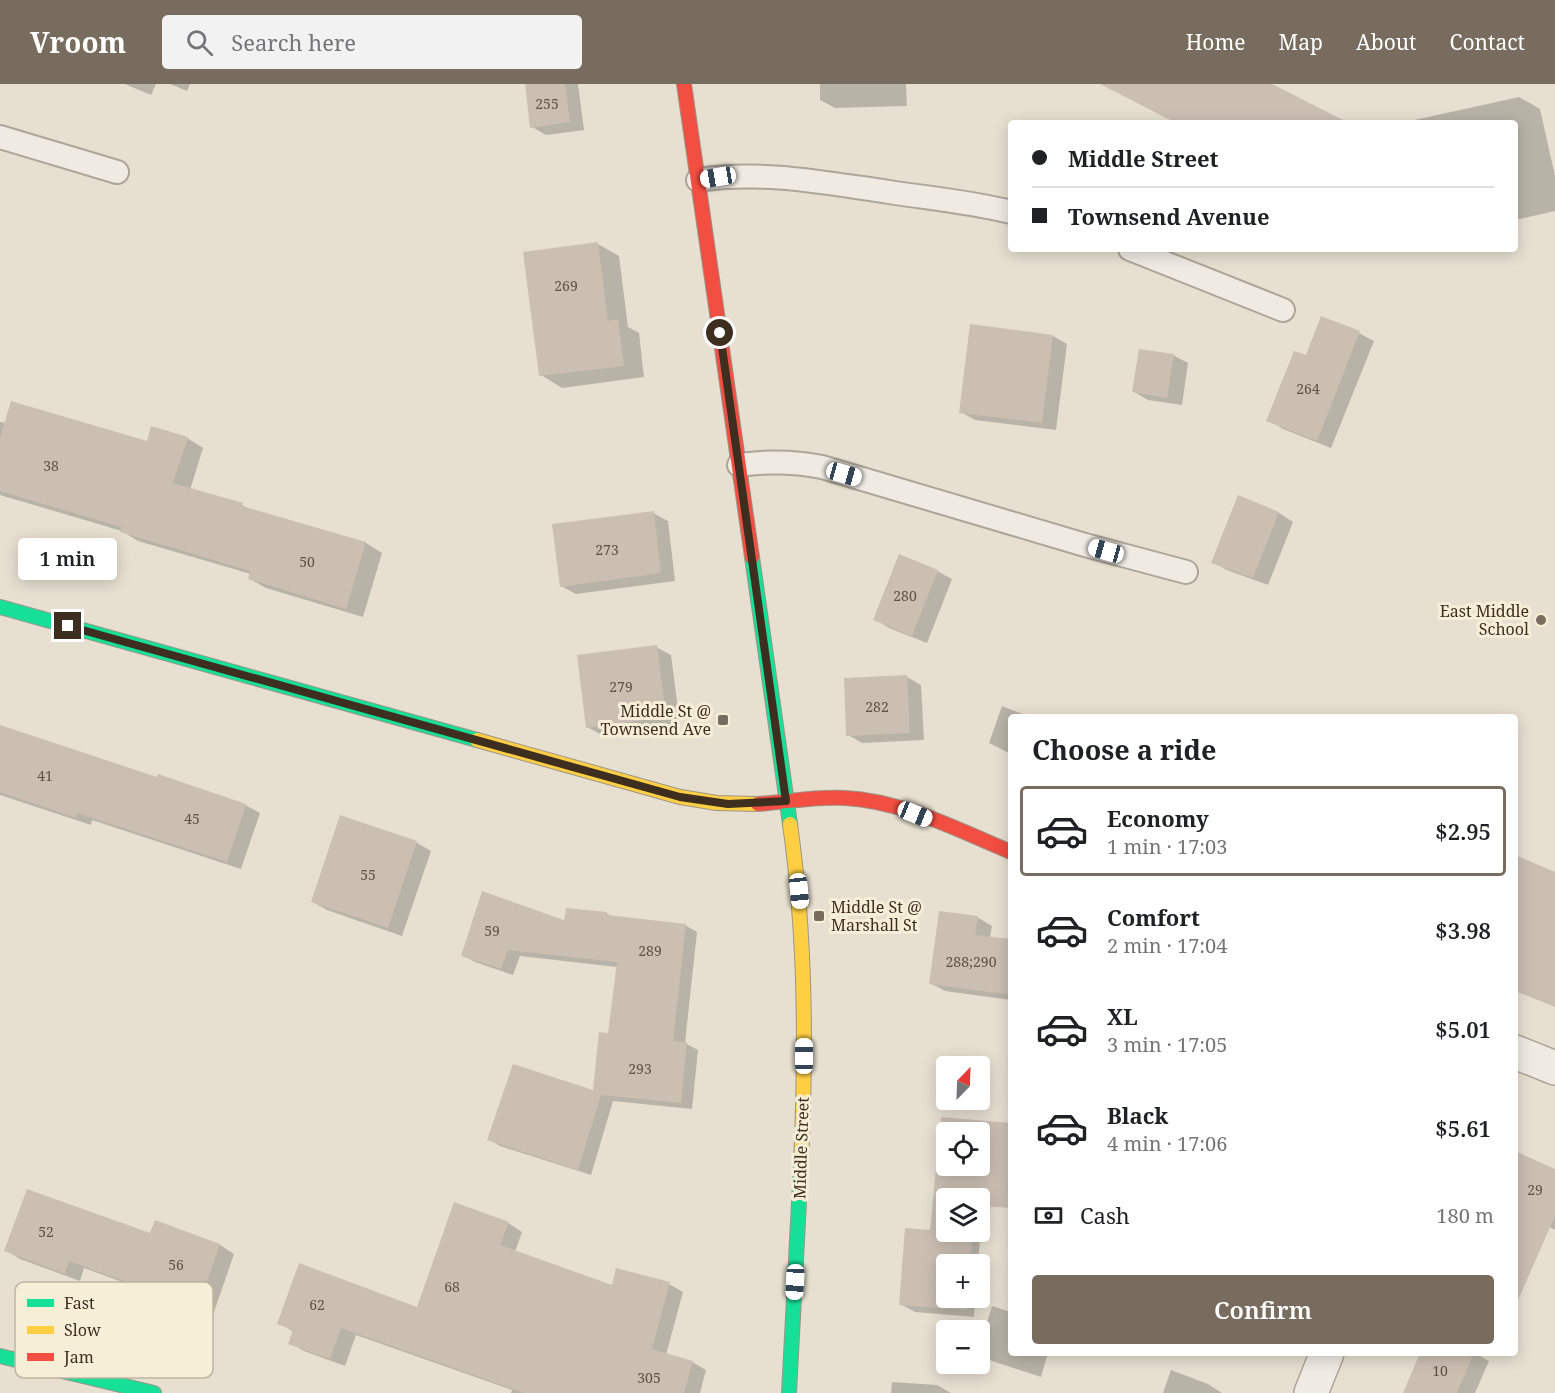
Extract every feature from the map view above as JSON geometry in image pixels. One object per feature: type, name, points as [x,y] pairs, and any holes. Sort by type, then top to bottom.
[{"type":"street","name":"Middle Street","points":[[684,84],[800,907],[804,1040],[800,1193],[789,1393]]},
{"type":"street","points":[[0,607],[680,797],[728,804],[835,797],[860,799],[886,804],[1008,851]]},
{"type":"street","points":[[1518,1053],[1555,1068]]},
{"type":"street","points":[[0,1356],[15,1360]]},
{"type":"street","points":[[1311,1393],[1326,1356]]},
{"type":"street","points":[[92,1378],[154,1393]]},
{"type":"lane","points":[[0,137],[117,172]]},
{"type":"lane","points":[[698,180],[739,175],[790,178],[1008,211]]},
{"type":"lane","points":[[1138,252],[1283,310]]},
{"type":"lane","points":[[739,465],[776,461],[798,462],[822,467],[1096,548],[1186,572]]},
{"type":"building","points":[[525,84],[565,84],[570,122],[530,128]]},
{"type":"building","points":[[1100,84],[1272,84],[1343,120],[1170,120]]},
{"type":"building","points":[[598,242],[608,321],[618,319],[624,366],[539,376],[523,252]]},
{"type":"building","points":[[1321,316],[1360,331],[1317,441],[1266,421],[1294,351],[1306,355]]},
{"type":"building","points":[[970,324],[1053,335],[1042,423],[959,413]]},
{"type":"building","points":[[1139,349],[1174,354],[1167,398],[1132,392]]},
{"type":"building","points":[[11,401],[147,441],[151,426],[188,437],[173,483],[243,503],[242,506],[366,542],[346,609],[248,579],[250,571],[120,532],[121,527],[0,491],[0,438]]},
{"type":"building","points":[[1238,495],[1279,512],[1253,578],[1211,563]]},
{"type":"building","points":[[654,511],[661,573],[560,587],[552,524]]},
{"type":"building","points":[[899,554],[938,570],[912,636],[873,620]]},
{"type":"building","points":[[657,645],[666,717],[586,728],[577,655]]},
{"type":"building","points":[[907,675],[910,733],[846,736],[844,678]]},
{"type":"building","points":[[0,725],[246,804],[227,862],[77,813],[76,818],[0,792]]},
{"type":"building","points":[[340,815],[417,841],[388,928],[311,902]]},
{"type":"building","points":[[1518,856],[1555,872],[1555,1007],[1518,992]]},
{"type":"building","points":[[482,891],[564,920],[566,908],[686,924],[673,1041],[687,1042],[681,1103],[601,1095],[578,1170],[487,1140],[513,1064],[593,1090],[599,1032],[608,1033],[617,962],[508,950],[501,969],[461,956]]},
{"type":"building","points":[[939,911],[978,916],[975,935],[1008,939],[1008,995],[929,984]]},
{"type":"building","points":[[941,1117],[1008,1123],[1008,1208],[990,1207],[990,1188],[936,1188],[936,1242],[972,1242],[971,1254],[936,1254],[936,1308],[899,1305],[905,1228],[930,1230],[936,1168],[936,1176],[990,1176],[990,1122],[941,1122]]},
{"type":"building","points":[[1518,1152],[1555,1169],[1555,1216],[1518,1300]]},
{"type":"building","points":[[27,1189],[150,1233],[155,1220],[220,1244],[207,1282],[127,1282],[69,1261],[65,1274],[4,1251]]},
{"type":"building","points":[[454,1202],[509,1222],[500,1245],[612,1285],[616,1268],[670,1282],[652,1349],[693,1361],[684,1393],[524,1393],[341,1328],[330,1359],[288,1344],[293,1330],[277,1324],[299,1263],[417,1307]]},
{"type":"building","points":[[939,1308],[966,1308],[966,1310]]},
{"type":"building","points":[[1419,1356],[1473,1356],[1457,1393],[1403,1393]]},
{"type":"traffic: fast","points":[[752,557],[790,824]]},
{"type":"traffic: fast","points":[[0,607],[477,740]]},
{"type":"traffic: fast","points":[[789,1393],[801,1164]]},
{"type":"traffic: fast","points":[[0,1356],[15,1360]]},
{"type":"traffic: fast","points":[[92,1378],[154,1393]]},
{"type":"traffic: slow","points":[[477,740],[680,797],[717,803],[758,804]]},
{"type":"traffic: slow","points":[[790,824],[802,951],[804,1079],[801,1164]]},
{"type":"traffic: jam","points":[[684,84],[752,557]]},
{"type":"traffic: jam","points":[[758,804],[823,798],[867,800],[930,818],[1008,851]]},
{"type":"place","name":"East Middle School","points":[[1541,620]]},
{"type":"place","name":"Middle St @ Townsend Ave","points":[[723,720]]},
{"type":"place","name":"Middle St @ Marshall St","points":[[819,916]]},
{"type":"route","points":[[68,626],[680,797],[728,804],[786,801],[720,333]]}]
